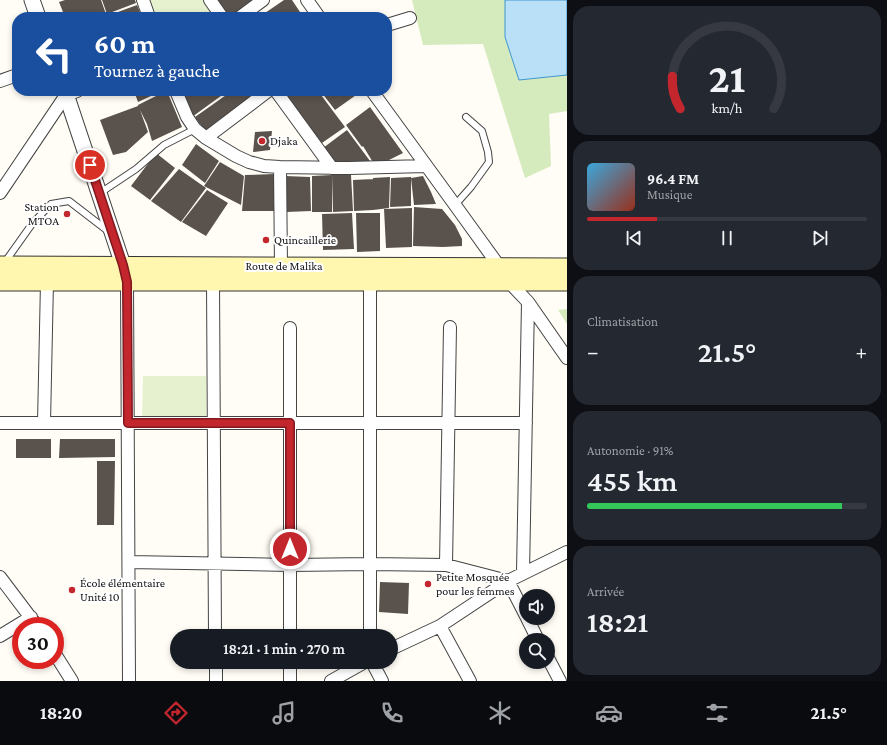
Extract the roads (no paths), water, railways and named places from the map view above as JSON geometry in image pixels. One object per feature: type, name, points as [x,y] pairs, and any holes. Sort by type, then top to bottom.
[{"type":"main road","name":"Route de Malika","points":[[2,265],[567,266]]},
{"type":"main road","name":"Route de Malika","points":[[0,282],[567,282]]},
{"type":"street","points":[[32,0],[36,12]]},
{"type":"street","points":[[142,0],[147,12]]},
{"type":"street","points":[[210,0],[218,12]]},
{"type":"street","points":[[247,12],[264,0]]},
{"type":"street","points":[[306,0],[315,12]]},
{"type":"street","points":[[392,23],[410,18]]},
{"type":"street","points":[[0,81],[12,77]]},
{"type":"street","points":[[0,193],[66,96]]},
{"type":"street","points":[[70,96],[127,282],[129,681]]},
{"type":"street","points":[[178,96],[194,129],[206,138],[249,162],[264,166],[280,167],[364,168],[426,166]]},
{"type":"street","points":[[206,138],[261,96]]},
{"type":"street","points":[[280,96],[332,168]]},
{"type":"street","points":[[376,96],[499,266]]},
{"type":"street","points":[[280,167],[281,266]]},
{"type":"street","points":[[44,423],[47,282]]},
{"type":"street","points":[[213,282],[215,629]]},
{"type":"street","points":[[370,282],[370,629]]},
{"type":"street","points":[[508,282],[528,302],[567,358]]},
{"type":"street","points":[[523,573],[528,302]]},
{"type":"street","points":[[446,565],[450,327]]},
{"type":"street","points":[[290,328],[290,629]]},
{"type":"street","points":[[0,423],[526,423]]},
{"type":"street","points":[[398,646],[440,626],[508,581],[567,552]]},
{"type":"street","points":[[129,562],[290,565],[446,565],[508,581],[519,603]]},
{"type":"street","points":[[0,577],[30,617]]},
{"type":"street","points":[[440,626],[470,681]]},
{"type":"street","points":[[0,636],[12,631]]},
{"type":"street","points":[[64,668],[72,681]]},
{"type":"street","points":[[216,669],[216,681]]},
{"type":"street","points":[[290,669],[290,681]]},
{"type":"street","points":[[330,681],[352,669]]},
{"type":"street","points":[[376,669],[382,681]]},
{"type":"street","points":[[554,669],[560,681]]},
{"type":"lane","points":[[455,205],[471,188],[488,162],[488,152],[482,131],[466,117]]},
{"type":"lane","points":[[99,193],[136,169],[164,145],[194,129]]},
{"type":"lane","points":[[2,265],[32,224],[51,204],[69,201],[113,235]]},
{"type":"water","points":[[505,0],[567,0],[567,75],[519,80],[505,37]]},
{"type":"place","name":"Djaka","points":[[262,141]]},
{"type":"place","name":"Station MTOA","points":[[67,214]]},
{"type":"place","name":"Quincaillerie","points":[[266,240]]},
{"type":"place","name":"Petite Mosquée pour les femmes","points":[[428,584]]},
{"type":"place","name":"École élémentaire Unité 10","points":[[72,590]]}]
